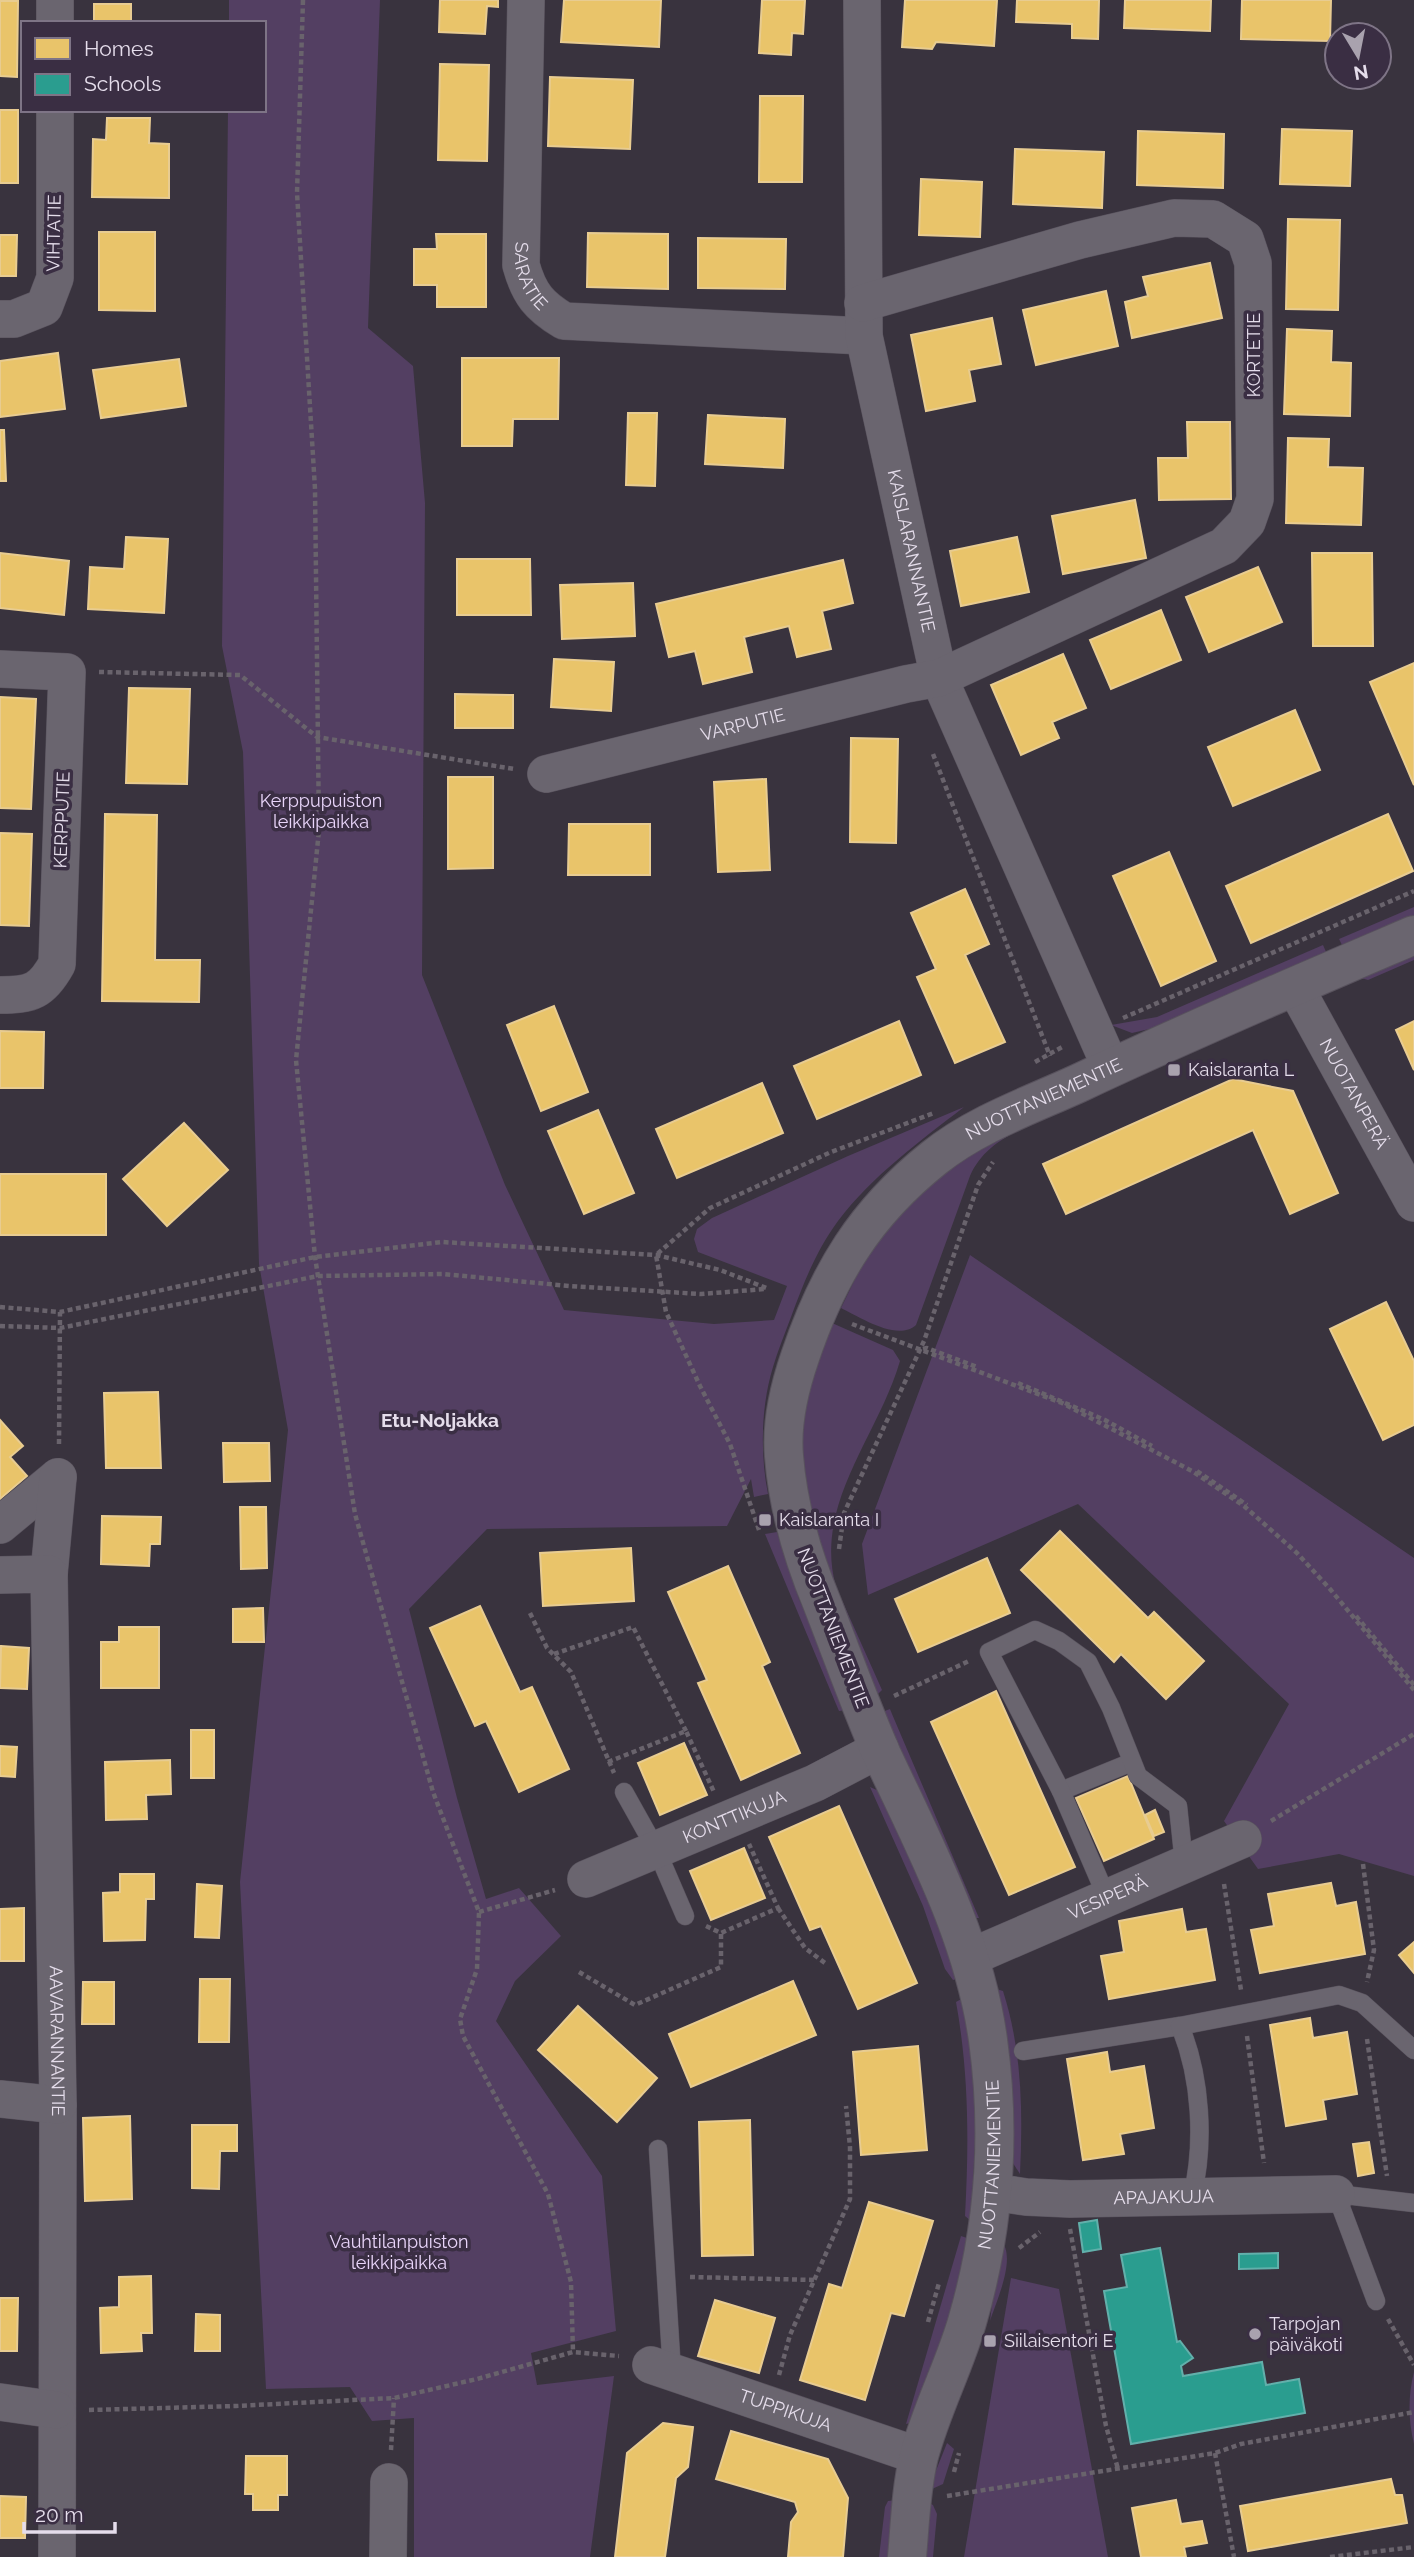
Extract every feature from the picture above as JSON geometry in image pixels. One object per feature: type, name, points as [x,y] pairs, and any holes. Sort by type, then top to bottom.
[{"type":"street","points":[[55,0],[55,21]]},
{"type":"street","name":"SARATIE","points":[[526,0],[521,265],[525,281],[544,309],[564,321],[863,319]]},
{"type":"street","name":"KAISLARANNANTIE","points":[[862,0],[863,319],[939,678],[1111,1068]]},
{"type":"street","name":"VIHTATIE","points":[[0,319],[14,319],[44,307],[55,278],[55,112]]},
{"type":"street","name":"KORTETIE","points":[[863,319],[1080,240],[1174,218],[1213,219],[1245,239],[1253,263],[1255,499],[1247,522],[1224,546],[939,678]]},
{"type":"street","points":[[0,668],[67,672]]},
{"type":"street","name":"KERPPUTIE","points":[[0,995],[21,995],[46,984],[57,964],[67,672]]},
{"type":"street","name":"VARPUTIE","points":[[546,774],[939,678]]},
{"type":"street","name":"NUOTTANIEMENTIE","points":[[907,2557],[919,2456],[967,2322],[988,2232],[996,2158],[992,2075],[988,2036],[971,1957],[928,1852],[880,1749],[808,1570],[790,1512],[783,1451],[788,1392],[822,1295],[845,1255],[869,1221],[937,1155],[974,1132],[1111,1068],[1414,935]]},
{"type":"street","name":"NUOTANPERÄ","points":[[1295,987],[1414,1203]]},
{"type":"street","points":[[0,1525],[58,1477]]},
{"type":"street","name":"AAVARANNANTIE","points":[[57,2557],[58,2105],[49,1574],[58,1477]]},
{"type":"street","points":[[0,1575],[49,1574]]},
{"type":"street","name":"KONTTIKUJA","points":[[586,1879],[815,1783],[880,1749]]},
{"type":"street","name":"VESIPERÄ","points":[[971,1957],[1231,1844]]},
{"type":"street","points":[[0,2099],[58,2105]]},
{"type":"street","name":"APAJAKUJA","points":[[992,2192],[1070,2199],[1336,2194]]},
{"type":"street","name":"TUPPIKUJA","points":[[661,2368],[919,2456]]},
{"type":"street","points":[[0,2402],[56,2410]]},
{"type":"street","points":[[388,2482],[388,2557]]},
{"type":"lane","points":[[1107,1898],[1061,1791],[989,1652],[1035,1630],[1059,1641],[1088,1662],[1111,1708],[1138,1776],[1178,1806],[1184,1864]]},
{"type":"lane","points":[[1061,1791],[1132,1762]]},
{"type":"lane","points":[[624,1792],[657,1851],[685,1916]]},
{"type":"lane","points":[[1023,2051],[1180,2026],[1339,1996],[1362,2003],[1414,2050]]},
{"type":"lane","points":[[1180,2026],[1190,2049],[1195,2079],[1198,2172],[1192,2197]]},
{"type":"lane","points":[[658,2149],[666,2276],[661,2368]]},
{"type":"lane","points":[[1376,2301],[1336,2194],[1414,2203]]},
{"type":"path","points":[[303,0],[297,193],[315,489],[319,830],[296,1060],[315,1257],[355,1514],[433,1792],[479,1912],[477,1969],[460,2019],[463,2036],[548,2194],[571,2282],[573,2352]]},
{"type":"path","points":[[67,672],[240,675],[317,737],[546,774]]},
{"type":"path","points":[[1028,1066],[1094,1030],[1414,891]]},
{"type":"path","points":[[656,1255],[710,1208],[831,1152],[944,1109]]},
{"type":"path","points":[[837,1559],[845,1513],[925,1340],[978,1185],[996,1159]]},
{"type":"path","points":[[0,1307],[60,1312],[315,1257],[442,1242],[656,1255],[720,1270],[769,1289],[701,1294],[569,1286],[443,1274],[318,1276],[60,1328],[0,1326]]},
{"type":"path","points":[[656,1255],[662,1292],[672,1324],[730,1444],[761,1536]]},
{"type":"path","points":[[58,1477],[60,1312]]},
{"type":"path","points":[[852,1324],[919,1350],[927,1348],[1084,1410],[1202,1474],[1244,1502],[1300,1552],[1414,1688]]},
{"type":"path","points":[[530,1613],[547,1648],[571,1672],[608,1762],[624,1792]]},
{"type":"path","points":[[554,1654],[633,1627],[778,1908],[805,1948],[825,1962]]},
{"type":"path","points":[[895,1696],[989,1652]]},
{"type":"path","points":[[890,1684],[900,1708]]},
{"type":"path","points":[[608,1762],[686,1731]]},
{"type":"path","points":[[1268,2195],[1244,2014],[1231,1844],[1414,1734]]},
{"type":"path","points":[[1363,1864],[1374,1950],[1362,2003],[1390,2201]]},
{"type":"path","points":[[479,1912],[529,1899],[586,1879]]},
{"type":"path","points":[[685,1916],[721,1933],[778,1908]]},
{"type":"path","points":[[579,1972],[635,2005],[721,1967],[721,1933]]},
{"type":"path","points":[[771,2405],[790,2335],[850,2199],[850,2147],[846,2106]]},
{"type":"path","points":[[1070,2199],[1072,2247],[1084,2299],[1106,2427],[1118,2469]]},
{"type":"path","points":[[666,2276],[815,2280]]},
{"type":"path","points":[[927,2327],[941,2276]]},
{"type":"path","points":[[1376,2301],[1414,2365]]},
{"type":"path","points":[[56,2410],[236,2406],[394,2398],[477,2379],[573,2352],[622,2356],[661,2368]]},
{"type":"path","points":[[388,2482],[394,2398]]},
{"type":"path","points":[[947,2496],[1215,2453],[1241,2444],[1414,2413]]},
{"type":"path","points":[[1215,2453],[1234,2557]]},
{"type":"path","points":[[1330,2557],[1383,2554],[1414,2547]]},
{"type":"green space","points":[[229,0],[380,0],[368,328],[413,366],[425,503],[422,975],[505,1185],[564,1310],[714,1324],[774,1320],[787,1286],[698,1252],[694,1239],[697,1229],[712,1218],[964,1107],[897,1160],[866,1189],[838,1221],[817,1255],[784,1335],[769,1382],[763,1430],[768,1494],[754,1497],[751,1479],[727,1526],[487,1529],[409,1609],[457,1798],[486,1899],[519,1888],[561,1936],[515,1981],[496,2021],[602,2176],[616,2331],[531,2353],[537,2385],[614,2376],[590,2557],[414,2557],[414,2418],[372,2421],[350,2387],[266,2389],[240,1882],[288,1430],[259,1264],[243,752],[222,646],[228,112],[266,112],[266,21],[229,21]]},
{"type":"green space","points":[[1414,907],[1414,917],[1343,947],[1339,939]]},
{"type":"green space","points":[[1323,945],[1327,954],[1158,1027],[1132,1033],[1111,1025],[1157,1017]]},
{"type":"green space","points":[[1414,949],[1414,960],[1368,980],[1361,978]]},
{"type":"green space","points":[[1035,1122],[997,1143],[975,1166],[916,1325],[908,1330],[889,1329],[841,1308],[871,1246],[944,1164]]},
{"type":"green space","points":[[970,1255],[1414,1558],[1414,1876],[1339,1854],[1258,1869],[1224,1821],[1289,1704],[1078,1504],[868,1595],[862,1544]]},
{"type":"green space","points":[[832,1323],[893,1350],[900,1361],[890,1389],[851,1471],[833,1527],[831,1557],[836,1587],[882,1690],[874,1698],[806,1508],[799,1410]]},
{"type":"green space","points":[[777,1532],[799,1599],[848,1710],[839,1711],[765,1534]]},
{"type":"green space","points":[[890,1709],[979,1918],[974,1918],[882,1712]]},
{"type":"green space","points":[[870,1787],[879,1791],[930,1903],[957,1979],[953,1980],[945,1969],[923,1906]]},
{"type":"green space","points":[[993,1988],[1003,1991],[1018,2058],[1021,2104],[1020,2174],[1009,2157]]},
{"type":"green space","points":[[963,1998],[978,2083],[971,2221],[965,2216],[967,2109],[956,2002]]},
{"type":"green space","points":[[961,2236],[967,2238],[968,2242],[942,2346],[910,2423],[906,2424]]},
{"type":"green space","points":[[1000,2240],[1007,2256],[1006,2267],[990,2321]]},
{"type":"green space","points":[[1011,2278],[1059,2289],[1108,2557],[964,2557]]},
{"type":"green space","points":[[1414,2372],[1414,2444],[1410,2408]]},
{"type":"green space","points":[[947,2443],[954,2449],[943,2484],[932,2489],[933,2478]]},
{"type":"green space","points":[[896,2500],[891,2557],[879,2557],[885,2507],[888,2501]]},
{"type":"green space","points":[[929,2503],[937,2514],[933,2557],[922,2557]]},
{"type":"building: Homes","points":[[440,0],[498,0],[498,7],[487,6],[485,34],[439,32]]},
{"type":"building: Homes","points":[[564,0],[661,0],[659,47],[561,42]]},
{"type":"building: Homes","points":[[762,0],[805,0],[803,34],[792,33],[791,55],[759,53]]},
{"type":"building: Homes","points":[[905,0],[997,0],[994,46],[936,42],[932,49],[902,47]]},
{"type":"building: Homes","points":[[1017,0],[1099,0],[1098,39],[1072,38],[1072,24],[1016,22]]},
{"type":"building: Homes","points":[[1125,0],[1211,0],[1210,31],[1124,28]]},
{"type":"building: Homes","points":[[1242,0],[1331,0],[1330,21],[1323,21],[1323,41],[1241,39]]},
{"type":"building: Homes","points":[[0,1],[18,1],[17,77],[0,76]]},
{"type":"building: Homes","points":[[94,4],[131,4],[131,21],[94,21]]},
{"type":"building: Homes","points":[[440,64],[489,65],[487,161],[438,160]]},
{"type":"building: Homes","points":[[550,77],[633,80],[630,149],[548,146]]},
{"type":"building: Homes","points":[[760,96],[803,96],[802,182],[759,182]]},
{"type":"building: Homes","points":[[0,110],[18,110],[18,183],[0,183]]},
{"type":"building: Homes","points":[[107,118],[150,118],[149,143],[169,144],[169,198],[92,197],[93,139],[106,140]]},
{"type":"building: Homes","points":[[1282,129],[1352,131],[1350,186],[1280,184]]},
{"type":"building: Homes","points":[[1138,131],[1224,134],[1223,188],[1137,185]]},
{"type":"building: Homes","points":[[1015,149],[1104,152],[1102,208],[1013,204]]},
{"type":"building: Homes","points":[[921,179],[982,182],[980,237],[919,235]]},
{"type":"building: Homes","points":[[1288,219],[1340,220],[1338,310],[1286,309]]},
{"type":"building: Homes","points":[[99,232],[155,232],[155,311],[99,310]]},
{"type":"building: Homes","points":[[588,233],[668,234],[668,289],[587,287]]},
{"type":"building: Homes","points":[[436,234],[486,234],[486,307],[437,307],[437,285],[414,285],[414,249],[437,249]]},
{"type":"building: Homes","points":[[0,235],[17,235],[16,276],[0,276]]},
{"type":"building: Homes","points":[[698,238],[786,239],[785,289],[698,288]]},
{"type":"building: Homes","points":[[1210,263],[1222,318],[1132,338],[1125,302],[1148,296],[1143,277]]},
{"type":"building: Homes","points":[[1106,291],[1118,346],[1036,365],[1023,310]]},
{"type":"building: Homes","points":[[992,318],[1001,364],[969,370],[975,401],[926,411],[911,335]]},
{"type":"building: Homes","points":[[1287,329],[1332,331],[1331,362],[1351,363],[1350,416],[1284,414]]},
{"type":"building: Homes","points":[[58,353],[65,409],[0,417],[0,361]]},
{"type":"building: Homes","points":[[462,358],[559,358],[558,419],[513,419],[512,446],[462,446]]},
{"type":"building: Homes","points":[[179,359],[186,406],[101,418],[93,370]]},
{"type":"building: Homes","points":[[628,413],[657,413],[655,486],[626,485]]},
{"type":"building: Homes","points":[[708,415],[785,419],[783,468],[705,464]]},
{"type":"building: Homes","points":[[1187,422],[1230,422],[1231,499],[1159,500],[1158,458],[1188,458]]},
{"type":"building: Homes","points":[[0,430],[4,430],[6,481],[0,481]]},
{"type":"building: Homes","points":[[1288,438],[1329,439],[1328,467],[1363,468],[1361,525],[1286,523]]},
{"type":"building: Homes","points":[[1135,500],[1146,558],[1063,574],[1052,516]]},
{"type":"building: Homes","points":[[126,537],[168,539],[164,613],[88,609],[90,567],[124,569]]},
{"type":"building: Homes","points":[[1017,537],[1029,592],[961,606],[950,551]]},
{"type":"building: Homes","points":[[0,553],[69,561],[64,615],[0,608]]},
{"type":"building: Homes","points":[[1312,553],[1372,553],[1373,646],[1313,646]]},
{"type":"building: Homes","points":[[457,559],[530,559],[531,615],[457,615]]},
{"type":"building: Homes","points":[[843,560],[853,603],[822,611],[831,649],[797,657],[789,626],[744,637],[752,672],[703,684],[695,651],[669,657],[656,604]]},
{"type":"building: Homes","points":[[1258,567],[1282,622],[1209,652],[1186,597]]},
{"type":"building: Homes","points":[[633,583],[635,636],[562,639],[560,585]]},
{"type":"building: Homes","points":[[1161,610],[1181,660],[1111,689],[1090,640]]},
{"type":"building: Homes","points":[[1063,654],[1086,708],[1052,722],[1059,738],[1021,755],[991,685]]},
{"type":"building: Homes","points":[[554,659],[614,662],[611,711],[551,707]]},
{"type":"building: Homes","points":[[1414,663],[1414,785],[1370,682]]},
{"type":"building: Homes","points":[[129,688],[190,689],[187,784],[126,783]]},
{"type":"building: Homes","points":[[455,694],[513,695],[513,728],[455,728]]},
{"type":"building: Homes","points":[[0,697],[36,699],[31,809],[0,808]]},
{"type":"building: Homes","points":[[1295,710],[1320,770],[1233,806],[1208,747]]},
{"type":"building: Homes","points":[[851,738],[898,739],[896,843],[850,842]]},
{"type":"building: Homes","points":[[448,777],[493,777],[493,868],[448,869]]},
{"type":"building: Homes","points":[[766,779],[770,870],[718,872],[714,782]]},
{"type":"building: Homes","points":[[105,814],[157,815],[155,960],[200,960],[199,1002],[102,1001]]},
{"type":"building: Homes","points":[[1388,814],[1413,871],[1251,943],[1226,886]]},
{"type":"building: Homes","points":[[569,824],[650,824],[650,875],[568,875]]},
{"type":"building: Homes","points":[[0,833],[32,834],[29,926],[0,925]]},
{"type":"building: Homes","points":[[1169,852],[1216,961],[1161,986],[1113,876]]},
{"type":"building: Homes","points":[[965,889],[989,944],[965,955],[1005,1042],[955,1063],[917,977],[936,969],[911,913]]},
{"type":"building: Homes","points":[[554,1006],[588,1092],[541,1111],[507,1025]]},
{"type":"building: Homes","points":[[899,1021],[921,1075],[817,1119],[794,1066]]},
{"type":"building: Homes","points":[[1414,1021],[1414,1070],[1396,1030]]},
{"type":"building: Homes","points":[[0,1031],[44,1032],[43,1088],[0,1088]]},
{"type":"building: Homes","points":[[1233,1079],[1293,1091],[1338,1193],[1290,1214],[1253,1130],[1066,1214],[1043,1164]]},
{"type":"building: Homes","points":[[762,1083],[783,1133],[677,1178],[656,1129]]},
{"type":"building: Homes","points":[[598,1110],[634,1193],[584,1214],[548,1131]]},
{"type":"building: Homes","points":[[184,1123],[228,1170],[167,1226],[123,1179]]},
{"type":"building: Homes","points":[[0,1174],[106,1174],[106,1235],[0,1235]]},
{"type":"building: Homes","points":[[1386,1302],[1414,1361],[1414,1425],[1383,1440],[1330,1329]]},
{"type":"building: Homes","points":[[158,1392],[161,1468],[106,1468],[104,1393]]},
{"type":"building: Homes","points":[[0,1420],[23,1446],[10,1457],[27,1476],[0,1499]]},
{"type":"building: Homes","points":[[223,1443],[269,1443],[270,1481],[224,1482]]},
{"type":"building: Homes","points":[[240,1507],[266,1507],[267,1568],[241,1569]]},
{"type":"building: Homes","points":[[102,1516],[161,1517],[160,1544],[150,1544],[149,1566],[101,1564]]},
{"type":"building: Homes","points":[[1060,1531],[1148,1618],[1154,1612],[1204,1661],[1166,1699],[1121,1654],[1114,1662],[1021,1570]]},
{"type":"building: Homes","points":[[631,1548],[634,1601],[543,1606],[540,1553]]},
{"type":"building: Homes","points":[[987,1558],[1010,1613],[918,1652],[895,1599]]},
{"type":"building: Homes","points":[[728,1566],[770,1662],[762,1666],[800,1753],[741,1780],[698,1683],[707,1680],[668,1592]]},
{"type":"building: Homes","points":[[480,1606],[520,1692],[532,1687],[569,1769],[519,1792],[486,1721],[475,1726],[430,1628]]},
{"type":"building: Homes","points":[[263,1608],[264,1642],[233,1642],[233,1609]]},
{"type":"building: Homes","points":[[119,1627],[159,1627],[159,1688],[101,1688],[101,1642],[119,1642]]},
{"type":"building: Homes","points":[[1,1646],[29,1648],[27,1689],[0,1688]]},
{"type":"building: Homes","points":[[996,1691],[1075,1867],[1009,1895],[931,1722]]},
{"type":"building: Homes","points":[[191,1730],[214,1730],[214,1778],[191,1778]]},
{"type":"building: Homes","points":[[684,1743],[707,1795],[660,1815],[638,1763]]},
{"type":"building: Homes","points":[[0,1746],[17,1747],[15,1777],[0,1776]]},
{"type":"building: Homes","points":[[170,1760],[171,1794],[146,1795],[147,1819],[106,1820],[105,1762]]},
{"type":"building: Homes","points":[[1128,1776],[1154,1839],[1104,1861],[1076,1798]]},
{"type":"building: Homes","points":[[839,1806],[917,1983],[858,2009],[821,1926],[810,1930],[769,1837]]},
{"type":"building: Homes","points":[[1155,1810],[1164,1832],[1154,1836],[1145,1815]]},
{"type":"building: Homes","points":[[744,1848],[765,1898],[711,1920],[690,1871]]},
{"type":"building: Homes","points":[[120,1874],[154,1874],[154,1899],[146,1899],[145,1940],[104,1941],[103,1893],[120,1892]]},
{"type":"building: Homes","points":[[1331,1883],[1336,1906],[1356,1902],[1365,1954],[1260,1973],[1251,1930],[1274,1926],[1268,1894]]},
{"type":"building: Homes","points":[[197,1884],[222,1886],[219,1938],[195,1937]]},
{"type":"building: Homes","points":[[24,1908],[24,1961],[0,1961],[0,1909]]},
{"type":"building: Homes","points":[[1182,1909],[1186,1932],[1206,1929],[1215,1980],[1109,1999],[1101,1956],[1124,1952],[1119,1921]]},
{"type":"building: Homes","points":[[1414,1942],[1414,1973],[1399,1955]]},
{"type":"building: Homes","points":[[200,1979],[230,1979],[229,2042],[199,2042]]},
{"type":"building: Homes","points":[[793,1981],[816,2035],[691,2087],[669,2034]]},
{"type":"building: Homes","points":[[83,1982],[114,1982],[114,2024],[82,2024]]},
{"type":"building: Homes","points":[[578,2006],[657,2078],[617,2122],[538,2050]]},
{"type":"building: Homes","points":[[1310,2018],[1313,2038],[1347,2032],[1357,2094],[1323,2100],[1326,2119],[1286,2126],[1270,2025]]},
{"type":"building: Homes","points":[[918,2046],[927,2150],[861,2155],[853,2052]]},
{"type":"building: Homes","points":[[1107,2052],[1110,2072],[1144,2066],[1154,2128],[1120,2134],[1124,2154],[1083,2160],[1067,2059]]},
{"type":"building: Homes","points":[[130,2116],[132,2199],[85,2201],[83,2118]]},
{"type":"building: Homes","points":[[750,2120],[753,2255],[702,2256],[699,2122]]},
{"type":"building: Homes","points":[[192,2125],[237,2125],[237,2151],[220,2151],[219,2189],[192,2188]]},
{"type":"building: Homes","points":[[1369,2142],[1374,2173],[1358,2176],[1353,2144]]},
{"type":"building: Homes","points":[[869,2202],[933,2221],[904,2316],[891,2313],[865,2400],[800,2380],[829,2284],[842,2288]]},
{"type":"building: Homes","points":[[151,2276],[152,2333],[141,2333],[142,2351],[101,2353],[100,2308],[119,2307],[119,2277]]},
{"type":"building: Homes","points":[[0,2298],[18,2298],[17,2351],[0,2351]]},
{"type":"building: Homes","points":[[715,2300],[775,2318],[759,2373],[698,2356]]},
{"type":"building: Homes","points":[[196,2314],[220,2315],[220,2351],[195,2351]]},
{"type":"building: Homes","points":[[663,2423],[693,2427],[688,2467],[676,2478],[665,2557],[615,2557],[627,2453]]},
{"type":"building: Homes","points":[[731,2431],[828,2459],[848,2498],[843,2557],[788,2557],[791,2522],[798,2512],[795,2502],[716,2479]]},
{"type":"building: Homes","points":[[246,2456],[287,2456],[287,2495],[278,2495],[278,2510],[253,2510],[253,2494],[245,2494]]},
{"type":"building: Homes","points":[[1391,2479],[1395,2495],[1402,2495],[1407,2523],[1248,2551],[1240,2506]]},
{"type":"building: Homes","points":[[0,2496],[26,2497],[25,2538],[0,2538]]},
{"type":"building: Homes","points":[[1176,2500],[1181,2524],[1202,2521],[1207,2543],[1184,2547],[1186,2557],[1141,2557],[1132,2508]]},
{"type":"building: Schools","points":[[1097,2220],[1101,2249],[1083,2252],[1079,2223]]},
{"type":"building: Schools","points":[[1160,2248],[1177,2342],[1180,2341],[1193,2358],[1181,2366],[1183,2376],[1262,2362],[1266,2385],[1299,2379],[1305,2413],[1131,2444],[1104,2291],[1127,2287],[1121,2255]]},
{"type":"building: Schools","points":[[1278,2253],[1278,2268],[1239,2269],[1239,2254]]},
{"type":"place","name":"Kaislaranta L","points":[[1174,1070]]},
{"type":"place","name":"Kaislaranta I","points":[[765,1520]]},
{"type":"place","name":"Tarpojan päiväkoti","points":[[1255,2334]]},
{"type":"place","name":"Siilaisentori E","points":[[990,2341]]},
{"type":"district","name":"Etu-Noljakka","points":[[440,1420]]},
{"type":"park label","name":"Kerppupuiston leikkipaikka","points":[[321,811]]},
{"type":"park label","name":"Vauhtilanpuiston leikkipaikka","points":[[399,2252]]}]
